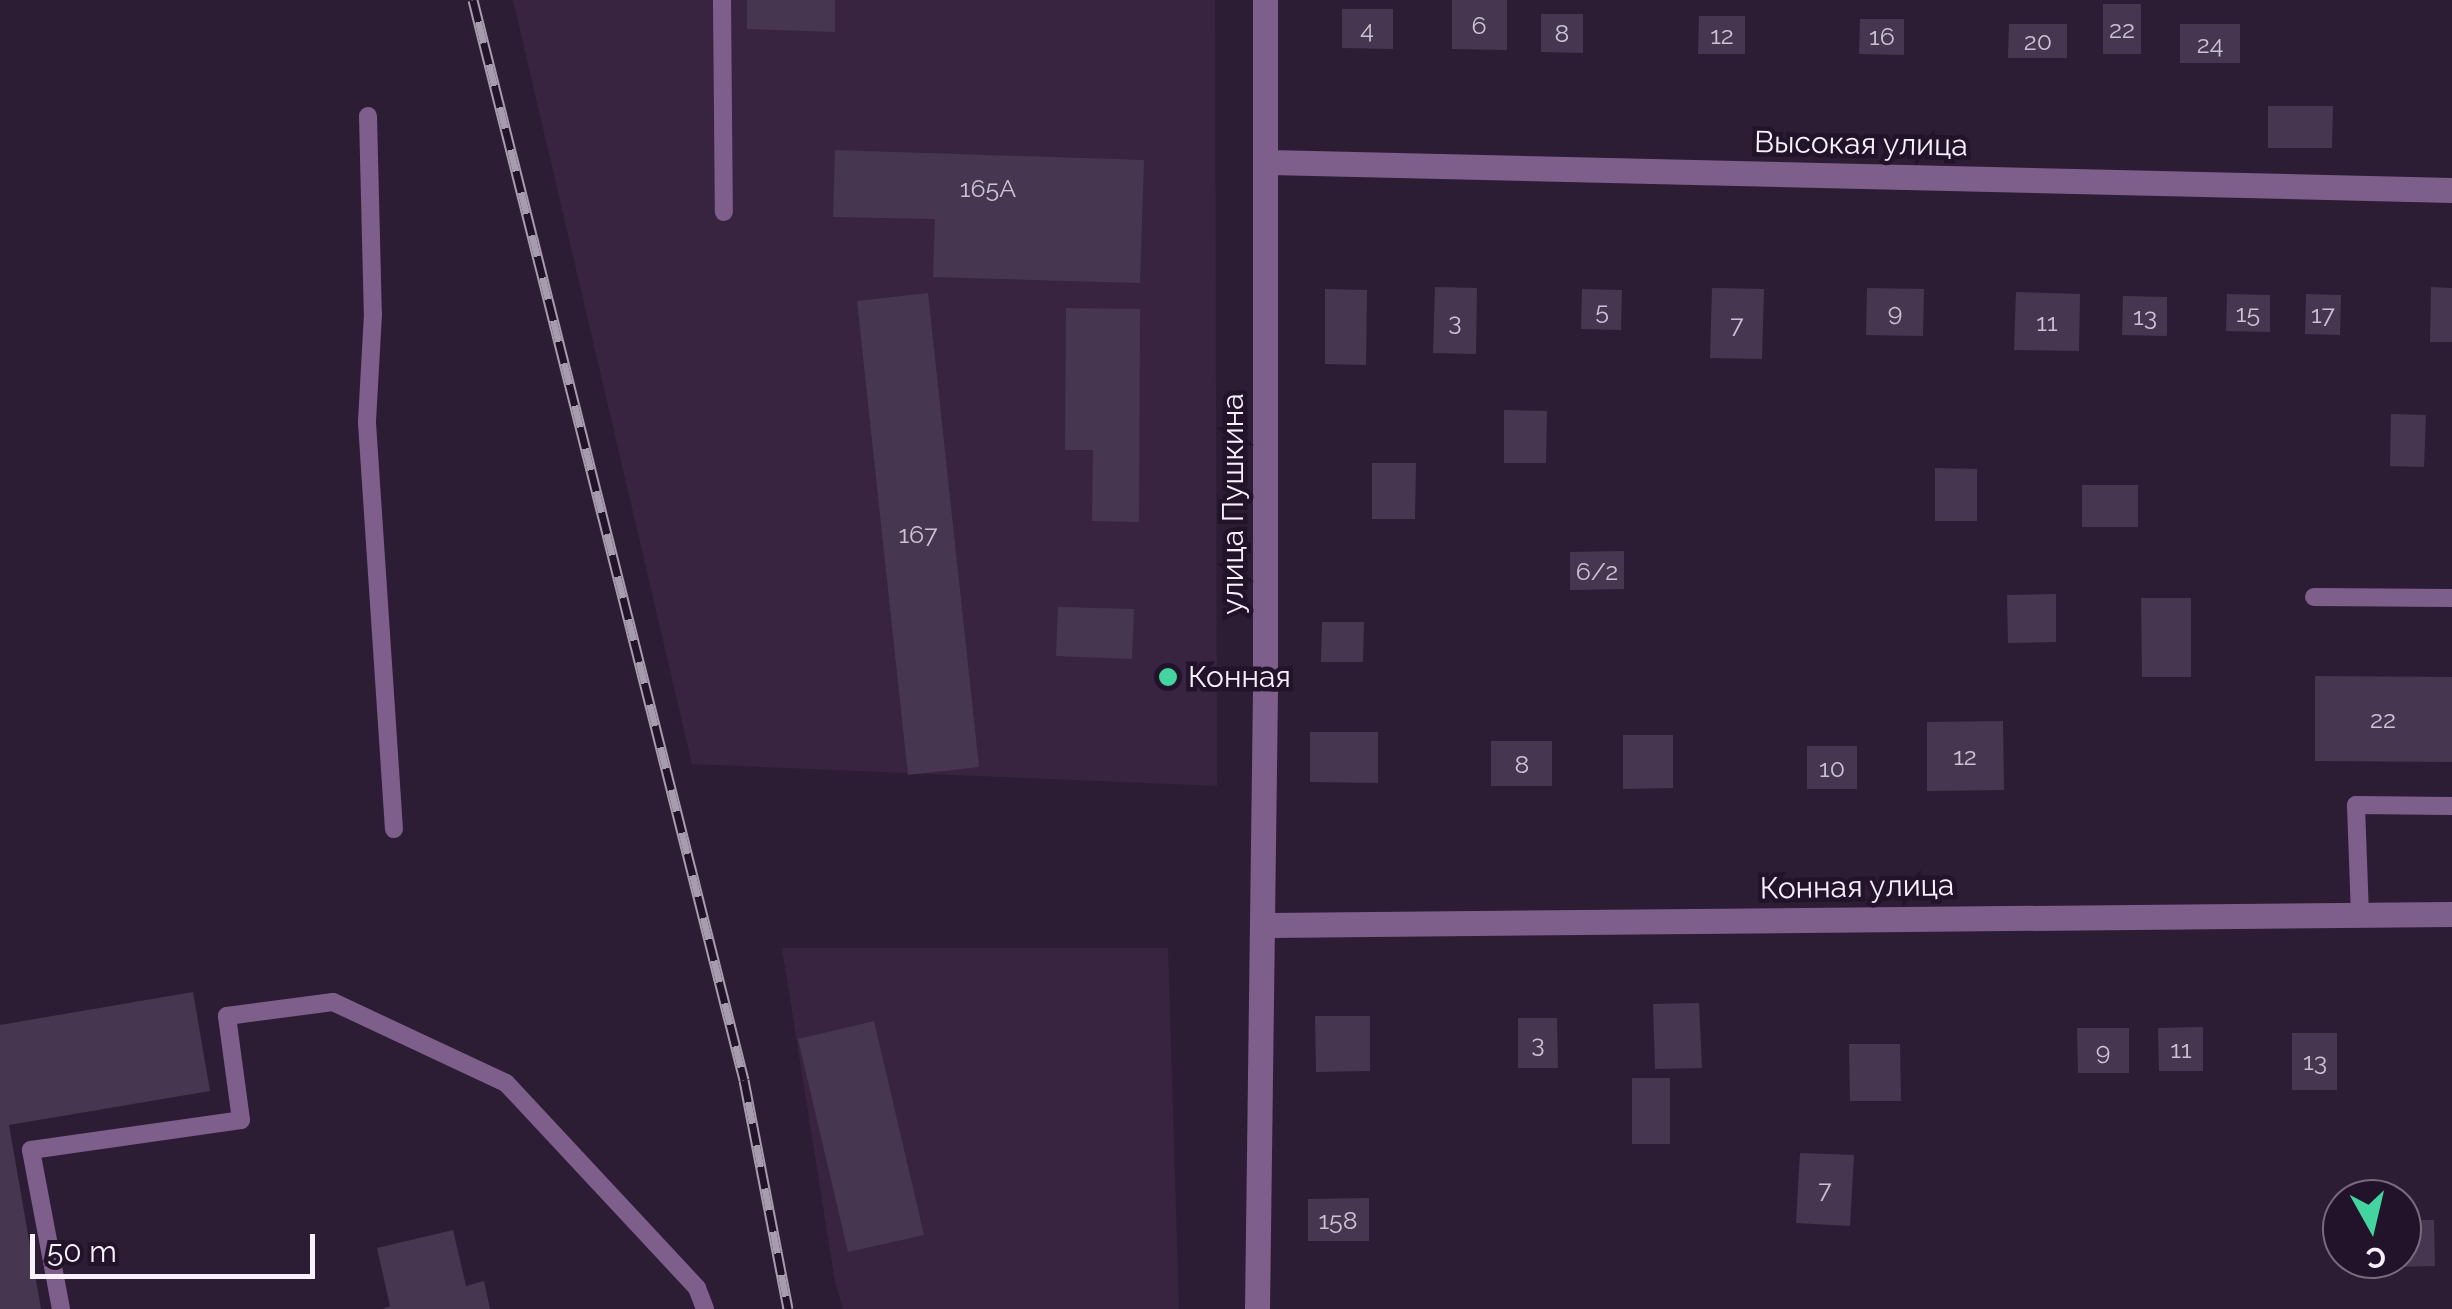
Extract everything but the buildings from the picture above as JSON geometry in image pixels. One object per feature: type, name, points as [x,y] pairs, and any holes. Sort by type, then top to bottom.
[{"type":"street","name":"улица Пушкина","points":[[1257,1309],[1263,925],[1266,0]]},
{"type":"street","name":"Высокая улица","points":[[1268,162],[2452,190]]},
{"type":"street","name":"Конная улица","points":[[1263,925],[2452,914]]},
{"type":"lane","points":[[722,0],[724,212]]},
{"type":"lane","points":[[368,116],[373,314],[367,423],[394,829]]},
{"type":"lane","points":[[2314,597],[2452,598]]},
{"type":"lane","points":[[2360,915],[2356,804],[2452,806]]},
{"type":"lane","points":[[61,1309],[32,1150],[242,1120],[227,1016],[332,1002],[506,1083],[697,1288],[705,1309]]},
{"type":"shaded area","points":[[513,0],[1215,0],[1217,786],[692,764]]},
{"type":"shaded area","points":[[782,948],[1168,948],[1179,1309],[843,1309],[835,1282]]},
{"type":"railway","points":[[473,0],[744,1080],[788,1309]]},
{"type":"place","name":"Конная","points":[[1168,677]]}]
